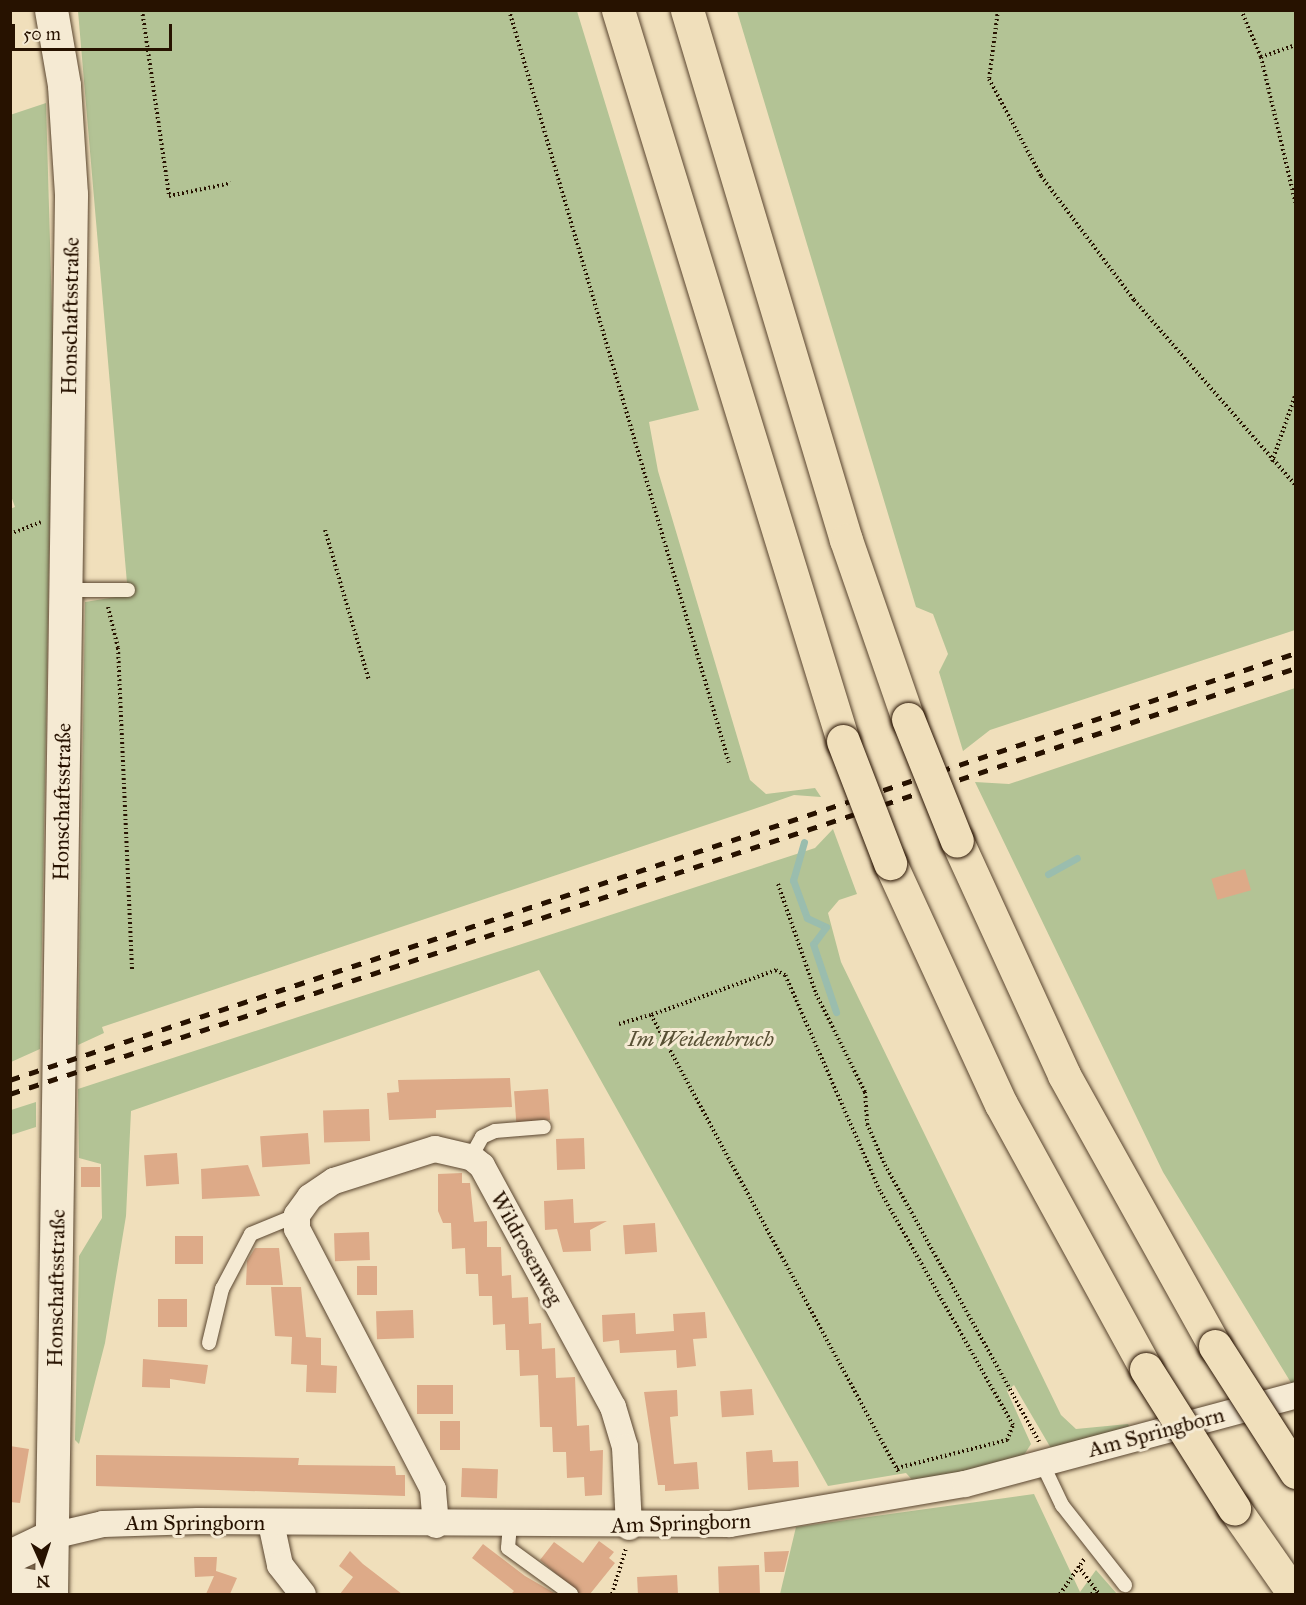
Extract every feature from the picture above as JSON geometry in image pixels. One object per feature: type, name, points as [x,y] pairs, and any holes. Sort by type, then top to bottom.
[{"type":"highway","points":[[618,10],[843,741],[890,863],[1000,1104],[1146,1369],[1234,1508],[1294,1594]]},
{"type":"highway","points":[[687,10],[846,540],[908,719],[957,841],[1064,1075],[1215,1346],[1296,1472]]},
{"type":"street","name":"Honschaftsstraße","points":[[51,10],[66,104],[71,194],[51,1594]]},
{"type":"street","points":[[436,1525],[433,1489],[304,1249],[297,1215],[310,1197],[334,1181],[435,1149],[471,1157]]},
{"type":"street","name":"Wildrosenweg","points":[[471,1157],[523,1238],[613,1407],[625,1447],[629,1527]]},
{"type":"street","name":"Am Springborn","points":[[52,1536],[103,1524],[271,1523],[629,1527],[736,1524],[909,1495],[1042,1463],[1296,1395]]},
{"type":"street","points":[[271,1523],[280,1565],[303,1594]]},
{"type":"street","points":[[10,1556],[52,1536]]},
{"type":"street","points":[[10,1582],[32,1586],[42,1594]]},
{"type":"lane","points":[[65,590],[128,590]]},
{"type":"lane","points":[[471,1157],[482,1137],[495,1131],[544,1127]]},
{"type":"lane","points":[[208,1343],[222,1289],[251,1234],[297,1215]]},
{"type":"lane","points":[[1042,1463],[1062,1505],[1125,1584]]},
{"type":"lane","points":[[510,1525],[508,1548],[571,1594]]},
{"type":"path","points":[[142,10],[169,196],[231,183]]},
{"type":"path","points":[[509,10],[729,763]]},
{"type":"path","points":[[998,10],[989,79],[1041,176],[1134,300],[1272,463],[1296,486]]},
{"type":"path","points":[[1241,10],[1260,57],[1296,205]]},
{"type":"path","points":[[1260,57],[1296,45]]},
{"type":"path","points":[[1272,463],[1296,393]]},
{"type":"path","points":[[10,534],[47,520]]},
{"type":"path","points":[[325,530],[369,680]]},
{"type":"path","points":[[104,591],[118,648],[132,971]]},
{"type":"path","points":[[778,884],[816,994],[864,1092],[867,1124],[885,1165],[1033,1427],[1042,1463]]},
{"type":"path","points":[[620,1024],[776,970],[785,975],[880,1191],[1013,1425],[1007,1440],[897,1468]]},
{"type":"path","points":[[651,1015],[897,1468],[909,1495]]},
{"type":"path","points":[[612,1594],[629,1527]]},
{"type":"path","points":[[1060,1594],[1078,1566],[1099,1594]]},
{"type":"path","points":[[1092,1594],[1095,1589]]},
{"type":"green space","points":[[78,11],[577,11],[699,410],[649,422],[658,471],[750,780],[766,794],[815,788],[821,797],[794,795],[102,1027],[104,1033],[78,1045],[85,602],[128,595]]},
{"type":"green space","points":[[737,11],[1295,11],[1295,630],[990,730],[963,751],[939,672],[948,654],[933,614],[916,607]]},
{"type":"green space","points":[[46,103],[53,347],[40,1049],[11,1062],[10,509],[15,507],[10,493],[10,115]]},
{"type":"green space","points":[[1295,688],[1295,1385],[1293,1386],[1163,1172],[975,782],[1009,784]]},
{"type":"green space","name":"Im Weidenbruch","points":[[833,829],[857,894],[839,900],[828,913],[841,962],[1061,1415],[1076,1429],[1128,1424],[1132,1430],[1052,1450],[1014,1385],[1007,1391],[1031,1444],[1022,1458],[916,1484],[906,1473],[828,1486],[539,970],[131,1111],[126,1216],[105,1343],[79,1444],[75,1440],[79,1256],[102,1218],[101,1164],[79,1158],[78,1089],[815,848]]},
{"type":"green space","points":[[36,1102],[36,1127],[11,1135],[11,1110]]},
{"type":"green space","points":[[1034,1494],[1080,1592],[1096,1570],[1117,1594],[780,1594],[796,1527]]},
{"type":"building","points":[[1245,869],[1251,890],[1217,900],[1211,879]]},
{"type":"building","points":[[510,1078],[512,1107],[436,1110],[436,1118],[389,1120],[387,1093],[399,1092],[398,1080]]},
{"type":"building","points":[[548,1089],[550,1120],[516,1122],[514,1091]]},
{"type":"building","points":[[369,1109],[370,1141],[324,1143],[323,1111]]},
{"type":"building","points":[[308,1133],[310,1164],[262,1167],[260,1136]]},
{"type":"building","points":[[584,1138],[585,1169],[557,1170],[556,1139]]},
{"type":"building","points":[[177,1153],[179,1184],[146,1186],[144,1155]]},
{"type":"building","points":[[248,1165],[260,1196],[202,1199],[201,1169]]},
{"type":"building","points":[[81,1167],[100,1167],[100,1187],[81,1187]]},
{"type":"building","points":[[462,1173],[462,1183],[470,1183],[474,1222],[487,1221],[487,1247],[501,1247],[502,1276],[511,1275],[512,1298],[528,1297],[529,1324],[541,1323],[542,1349],[555,1348],[556,1378],[575,1377],[577,1426],[589,1425],[590,1451],[603,1450],[602,1495],[585,1496],[584,1477],[567,1478],[566,1452],[553,1452],[552,1427],[540,1427],[538,1375],[520,1376],[519,1350],[506,1350],[505,1324],[493,1325],[492,1296],[479,1296],[478,1274],[466,1274],[465,1248],[452,1249],[451,1223],[443,1223],[438,1211],[438,1174]]},
{"type":"building","points":[[573,1199],[574,1223],[607,1221],[590,1230],[591,1251],[563,1252],[557,1229],[545,1230],[544,1201]]},
{"type":"building","points":[[655,1223],[657,1252],[625,1254],[623,1225]]},
{"type":"building","points":[[369,1232],[370,1260],[335,1261],[334,1233]]},
{"type":"building","points":[[175,1236],[203,1236],[203,1264],[175,1264]]},
{"type":"building","points":[[255,1248],[279,1248],[283,1285],[246,1285],[247,1261]]},
{"type":"building","points":[[357,1266],[377,1266],[377,1295],[357,1295]]},
{"type":"building","points":[[271,1287],[301,1287],[306,1337],[321,1338],[321,1365],[337,1366],[336,1393],[306,1392],[307,1365],[291,1364],[292,1337],[275,1336]]},
{"type":"building","points":[[158,1299],[187,1299],[187,1327],[158,1327]]},
{"type":"building","points":[[413,1310],[414,1338],[377,1339],[376,1311]]},
{"type":"building","points":[[705,1312],[707,1338],[693,1339],[696,1366],[677,1368],[676,1350],[620,1353],[619,1340],[603,1342],[602,1315],[635,1313],[636,1334],[674,1331],[673,1314]]},
{"type":"building","points":[[143,1359],[208,1365],[205,1384],[170,1379],[170,1388],[142,1387]]},
{"type":"building","points":[[417,1385],[453,1385],[453,1414],[417,1414]]},
{"type":"building","points":[[752,1389],[754,1415],[722,1417],[720,1391]]},
{"type":"building","points":[[677,1390],[678,1416],[670,1417],[674,1464],[697,1462],[699,1489],[665,1491],[665,1485],[658,1485],[644,1392]]},
{"type":"building","points":[[440,1421],[460,1421],[460,1450],[440,1450]]},
{"type":"building","points":[[10,1446],[29,1449],[20,1503],[10,1502]]},
{"type":"building","points":[[772,1450],[773,1462],[798,1461],[799,1487],[748,1490],[746,1452]]},
{"type":"building","points":[[96,1455],[299,1458],[298,1465],[395,1466],[396,1475],[405,1475],[405,1496],[96,1486]]},
{"type":"building","points":[[462,1468],[498,1469],[497,1498],[461,1497]]},
{"type":"building","points":[[599,1541],[614,1552],[609,1558],[615,1563],[590,1594],[580,1594],[540,1560],[554,1542],[583,1563]]},
{"type":"building","points":[[483,1544],[525,1576],[556,1594],[511,1594],[514,1591],[472,1558]]},
{"type":"building","points":[[350,1551],[402,1594],[340,1594],[353,1577],[339,1566]]},
{"type":"building","points":[[789,1551],[784,1572],[765,1572],[764,1552]]},
{"type":"building","points":[[194,1557],[217,1557],[216,1571],[237,1578],[230,1594],[206,1594],[214,1576],[195,1577]]},
{"type":"building","points":[[759,1565],[760,1594],[719,1594],[718,1566]]},
{"type":"building","points":[[677,1575],[678,1594],[638,1594],[637,1577]]},
{"type":"waterway","points":[[804,842],[793,880],[807,918],[826,927],[813,944],[836,1012]]},
{"type":"waterway","points":[[1048,874],[1077,858]]},
{"type":"railway","points":[[10,1080],[1296,653]]},
{"type":"railway","points":[[10,1094],[1296,668]]}]
